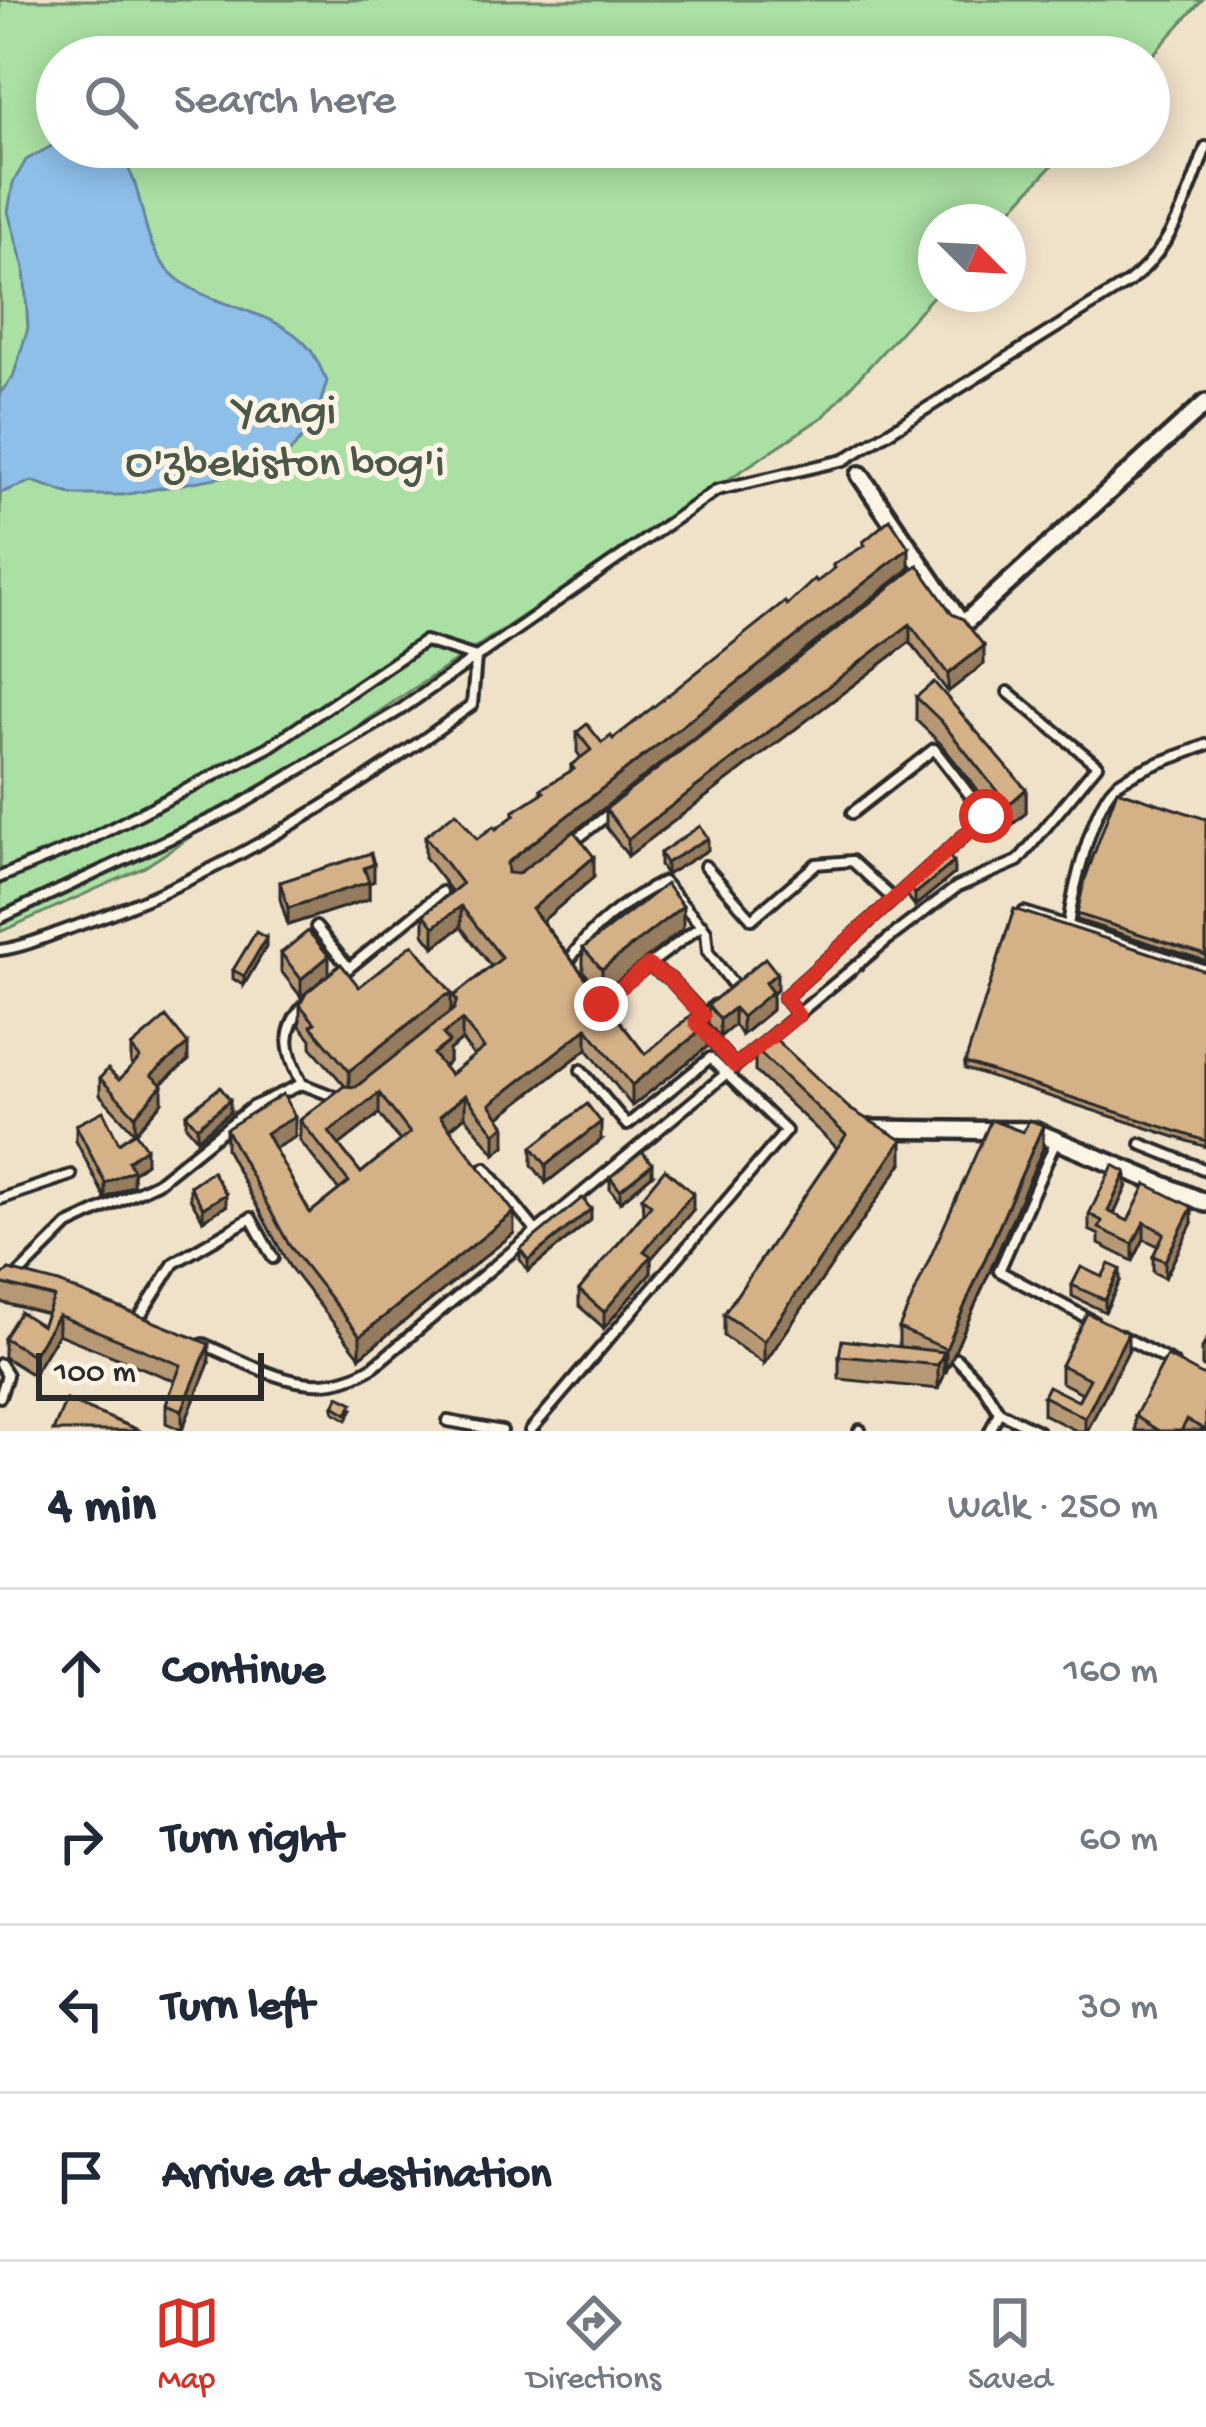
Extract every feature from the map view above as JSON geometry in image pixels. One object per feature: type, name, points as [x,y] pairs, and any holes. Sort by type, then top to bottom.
[{"type":"street","points":[[860,475],[962,626],[1206,403]]},
{"type":"street","points":[[770,1039],[786,1054]]},
{"type":"street","points":[[850,1117],[862,1127],[881,1132],[1034,1131],[1206,1203]]},
{"type":"lane","points":[[0,918],[235,808],[400,710],[717,490],[844,460],[1129,282],[1146,268],[1177,222],[1206,147]]},
{"type":"lane","points":[[905,583],[923,568]]},
{"type":"lane","points":[[0,877],[83,843],[269,747],[425,641],[476,657]]},
{"type":"lane","points":[[0,950],[115,913],[236,856],[364,780],[472,705],[476,657]]},
{"type":"lane","points":[[198,1342],[296,1382],[324,1386],[351,1380],[957,887],[1018,861],[1097,765],[1008,692]]},
{"type":"lane","points":[[1068,926],[1073,884],[1104,800],[1115,784],[1206,745]]},
{"type":"lane","points":[[798,1015],[784,998],[986,816],[934,749],[852,813]]},
{"type":"lane","points":[[570,844],[626,800]]},
{"type":"lane","points":[[705,866],[752,919],[816,864],[852,861],[892,898]]},
{"type":"lane","points":[[578,977],[566,964],[576,949],[614,914],[663,882],[702,925],[708,952],[737,985],[696,1022],[735,1066]]},
{"type":"lane","points":[[333,982],[442,892]]},
{"type":"lane","points":[[1024,912],[1206,970]]},
{"type":"lane","points":[[614,914],[623,927]]},
{"type":"lane","points":[[590,991],[601,1004],[702,925]]},
{"type":"lane","points":[[316,927],[349,968]]},
{"type":"lane","points":[[648,965],[670,979],[703,1016]]},
{"type":"lane","points":[[302,1084],[286,1044],[290,1024],[316,995]]},
{"type":"lane","points":[[530,1431],[786,1131],[710,1058],[627,1125],[581,1070]]},
{"type":"lane","points":[[39,1279],[25,1275],[10,1282],[68,1225],[158,1183],[252,1107],[302,1084],[351,1101]]},
{"type":"lane","points":[[1057,1140],[999,1271],[1185,1370]]},
{"type":"lane","points":[[1141,1144],[1206,1170]]},
{"type":"lane","points":[[485,1168],[536,1231]]},
{"type":"lane","points":[[0,1198],[71,1175]]},
{"type":"lane","points":[[139,1318],[174,1263],[251,1218],[273,1258]]},
{"type":"lane","points":[[118,1309],[159,1326]]},
{"type":"lane","points":[[957,1360],[983,1386],[999,1412],[1038,1431]]},
{"type":"lane","points":[[0,1364],[7,1375],[0,1397]]},
{"type":"lane","points":[[990,1431],[999,1412]]},
{"type":"lane","points":[[448,1421],[502,1431]]},
{"type":"green space","name":"Yangi O'zbekiston bog'i","points":[[0,0],[1202,0],[1170,36],[36,36],[36,168],[1050,168],[1017,204],[918,204],[919,312],[824,416],[145,867],[0,932]]},
{"type":"water","points":[[36,155],[36,168],[128,168],[152,244],[171,273],[203,294],[278,324],[312,352],[327,381],[314,425],[276,467],[123,495],[73,495],[32,481],[0,493],[0,393],[13,377],[28,328],[24,268],[8,212],[13,183],[26,160]]},
{"type":"building","points":[[890,519],[909,548],[507,863],[508,873],[518,874],[574,831],[594,857],[532,909],[645,1054],[695,1012],[707,1026],[632,1085],[587,1028],[490,1104],[505,1126],[495,1133],[465,1095],[440,1116],[514,1212],[360,1336],[289,1245],[226,1129],[283,1094],[295,1117],[266,1133],[310,1213],[349,1182],[300,1120],[344,1086],[356,1087],[454,1009],[457,1000],[451,994],[444,996],[349,1071],[311,1026],[315,1023],[300,1005],[306,993],[341,964],[359,987],[413,944],[454,996],[502,958],[461,906],[434,927],[424,914],[462,884],[425,836],[456,812],[477,839],[496,829],[544,792],[541,789],[574,769],[571,765],[591,750],[577,732],[587,724],[602,743],[613,739]],"holes":[[[462,1020],[484,1048],[450,1075],[433,1054],[449,1042],[443,1034]],[[379,1093],[410,1133],[361,1173],[329,1132]]]},
{"type":"building","points":[[918,565],[952,614],[963,619],[984,646],[948,674],[910,624],[628,839],[606,809]]},
{"type":"building","points":[[934,682],[1026,789],[1008,805],[916,697]]},
{"type":"building","points":[[1117,790],[1206,819],[1206,955],[1077,914]]},
{"type":"building","points":[[700,826],[708,838],[666,863],[660,853]]},
{"type":"building","points":[[945,852],[954,862],[915,894],[908,886]]},
{"type":"building","points":[[371,853],[374,864],[364,868],[369,882],[288,908],[280,882]]},
{"type":"building","points":[[666,884],[683,906],[602,969],[583,948]]},
{"type":"building","points":[[1014,909],[1206,971],[1206,1141],[965,1063]]},
{"type":"building","points":[[308,931],[329,956],[301,979],[281,953]]},
{"type":"building","points":[[256,932],[266,938],[244,976],[233,970]]},
{"type":"building","points":[[765,958],[777,973],[765,983],[772,992],[742,1017],[734,1008],[720,1019],[708,1005]]},
{"type":"building","points":[[166,1017],[188,1044],[151,1075],[162,1085],[135,1116],[100,1078],[108,1069],[119,1080],[140,1058],[131,1047]]},
{"type":"building","points":[[769,1033],[850,1109],[902,1140],[764,1341],[724,1314],[846,1135],[755,1048]]},
{"type":"building","points":[[220,1087],[230,1100],[197,1127],[186,1114]]},
{"type":"building","points":[[587,1104],[601,1122],[546,1165],[532,1147]]},
{"type":"building","points":[[103,1111],[119,1143],[135,1132],[146,1148],[128,1161],[133,1170],[105,1183],[76,1125]]},
{"type":"building","points":[[991,1120],[1023,1132],[1029,1120],[1043,1125],[946,1349],[899,1328]]},
{"type":"building","points":[[642,1151],[652,1164],[620,1190],[610,1177]]},
{"type":"building","points":[[1113,1165],[1126,1172],[1108,1211],[1128,1221],[1146,1184],[1192,1207],[1165,1261],[1153,1256],[1164,1233],[1144,1222],[1133,1244],[1099,1228],[1102,1221],[1089,1214]]},
{"type":"building","points":[[665,1169],[693,1193],[644,1251],[651,1256],[604,1312],[579,1290],[651,1205],[642,1197]]},
{"type":"building","points":[[212,1171],[226,1194],[203,1208],[190,1186]]},
{"type":"building","points":[[582,1198],[591,1209],[528,1260],[520,1249]]},
{"type":"building","points":[[1109,1264],[1120,1269],[1105,1300],[1072,1285],[1081,1267],[1102,1277]]},
{"type":"building","points":[[9,1270],[59,1283],[209,1344],[182,1410],[166,1404],[181,1365],[58,1315],[33,1355],[4,1338],[20,1312],[42,1326],[54,1297],[0,1283]]},
{"type":"building","points":[[1087,1313],[1128,1333],[1085,1418],[1043,1396],[1048,1386],[1078,1401],[1090,1379],[1061,1365]]},
{"type":"building","points":[[842,1340],[944,1352],[938,1365],[839,1356]]},
{"type":"building","points":[[1167,1356],[1206,1374],[1206,1430],[1187,1420],[1181,1431],[1159,1431],[1135,1416]]},
{"type":"building","points":[[339,1396],[353,1403],[347,1414],[334,1406]]},
{"type":"building","points":[[66,1400],[141,1431],[53,1431]]},
{"type":"route","points":[[601,1004],[648,965],[670,979],[703,1016],[696,1022],[735,1066],[798,1015],[784,998],[986,816]]}]
